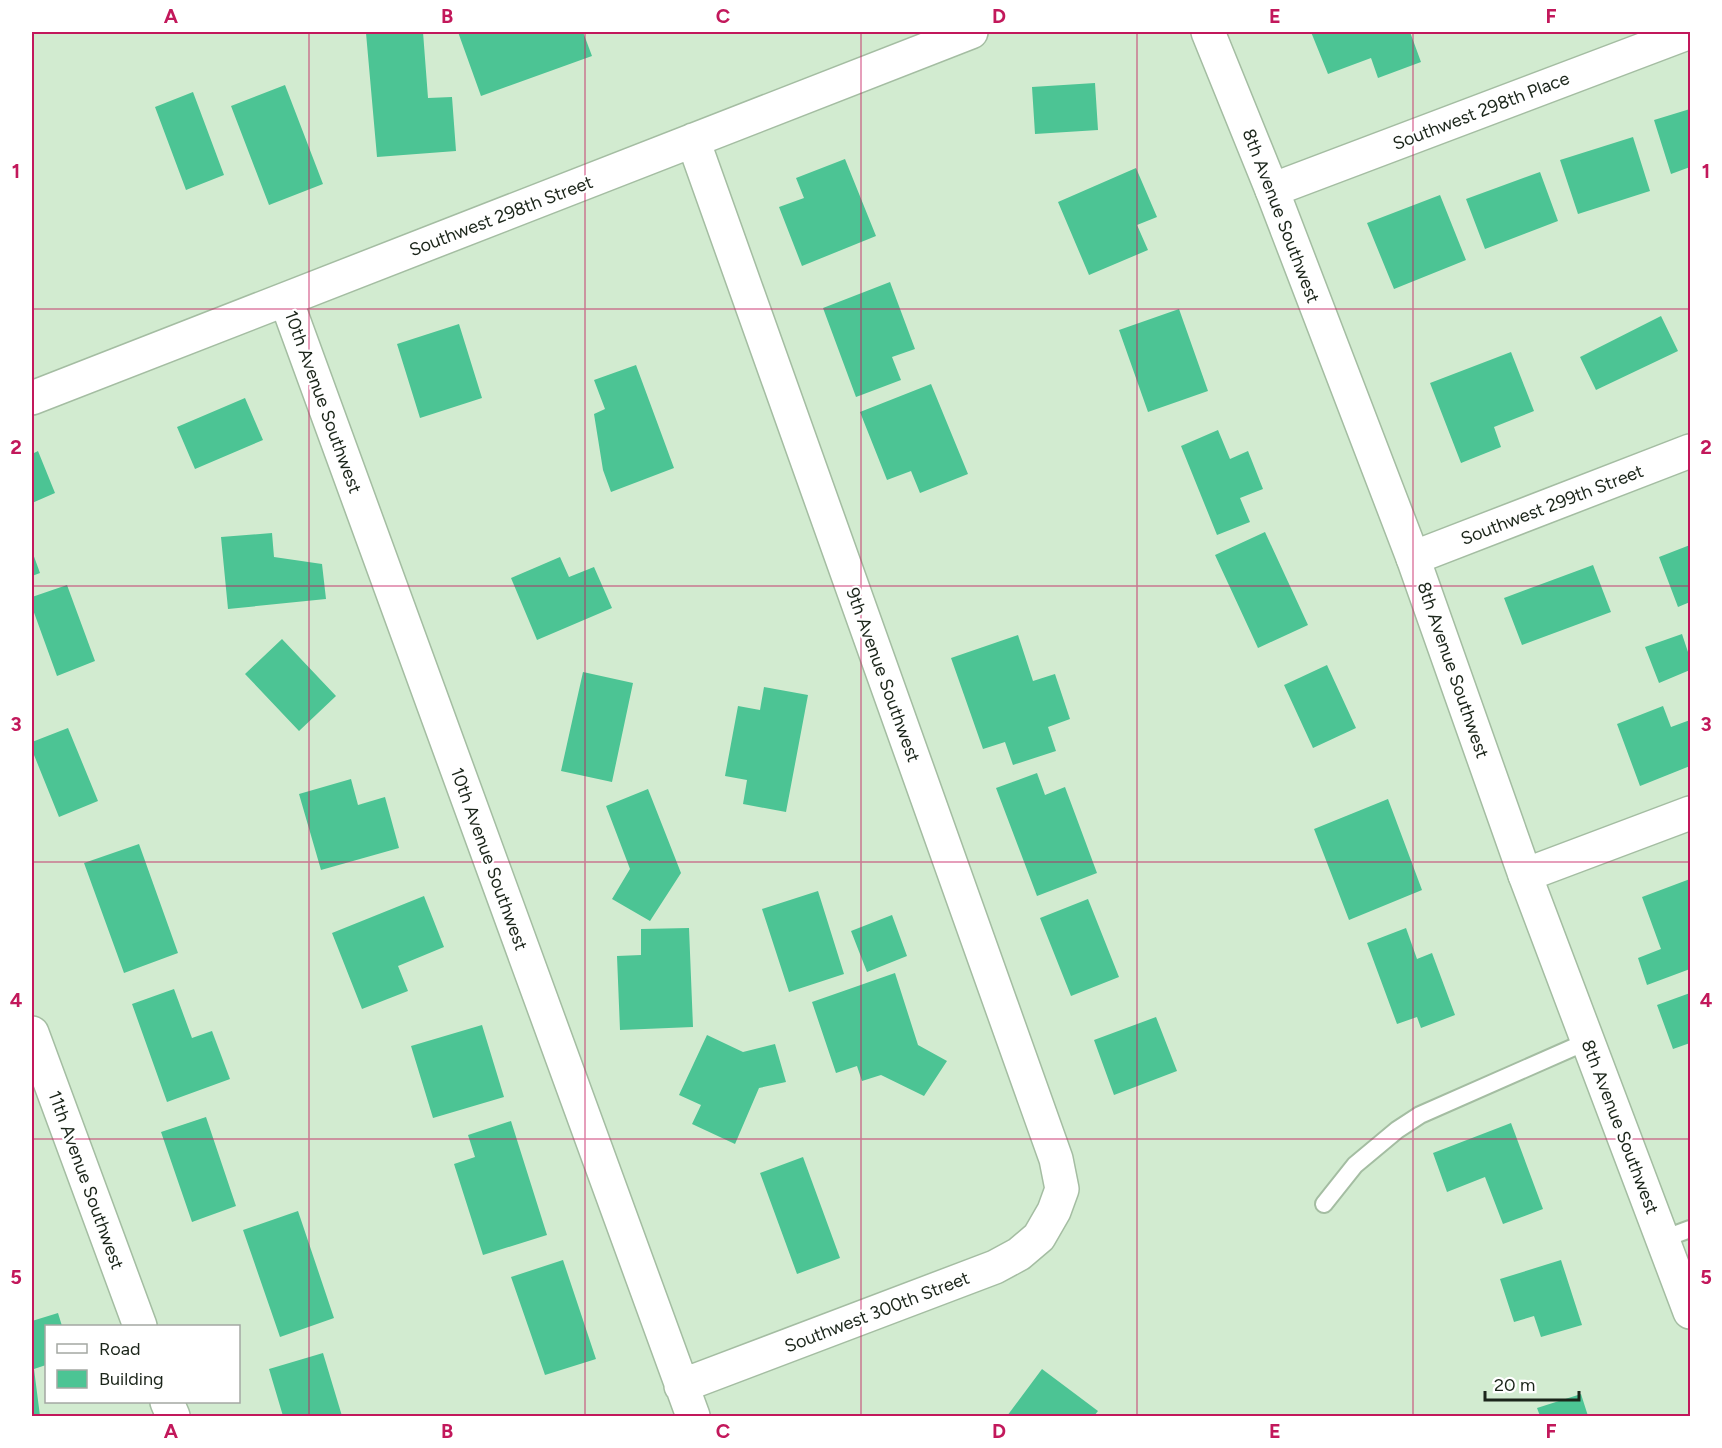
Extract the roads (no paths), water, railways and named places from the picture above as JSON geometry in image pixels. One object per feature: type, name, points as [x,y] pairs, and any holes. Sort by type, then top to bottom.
[{"type":"street","name":"Southwest 298th Street","points":[[32,398],[971,32]]},
{"type":"street","name":"8th Avenue Southwest","points":[[1208,32],[1272,190],[1413,558],[1525,874],[1588,1041],[1677,1234],[1690,1312]]},
{"type":"street","name":"Southwest 298th Place","points":[[1272,190],[1690,32]]},
{"type":"street","name":"9th Avenue Southwest","points":[[693,140],[1056,1159],[1062,1189],[1054,1211]]},
{"type":"street","name":"10th Avenue Southwest","points":[[286,300],[693,1416]]},
{"type":"street","name":"Southwest 299th Street","points":[[1413,558],[1690,451]]},
{"type":"street","points":[[1525,874],[1690,813]]},
{"type":"street","name":"11th Avenue Southwest","points":[[32,1033],[140,1325]]},
{"type":"street","name":"Southwest 300th Street","points":[[681,1386],[995,1267],[1019,1254],[1039,1237],[1054,1211]]},
{"type":"lane","points":[[1324,1204],[1355,1165],[1404,1125],[1449,1101],[1588,1041]]}]
